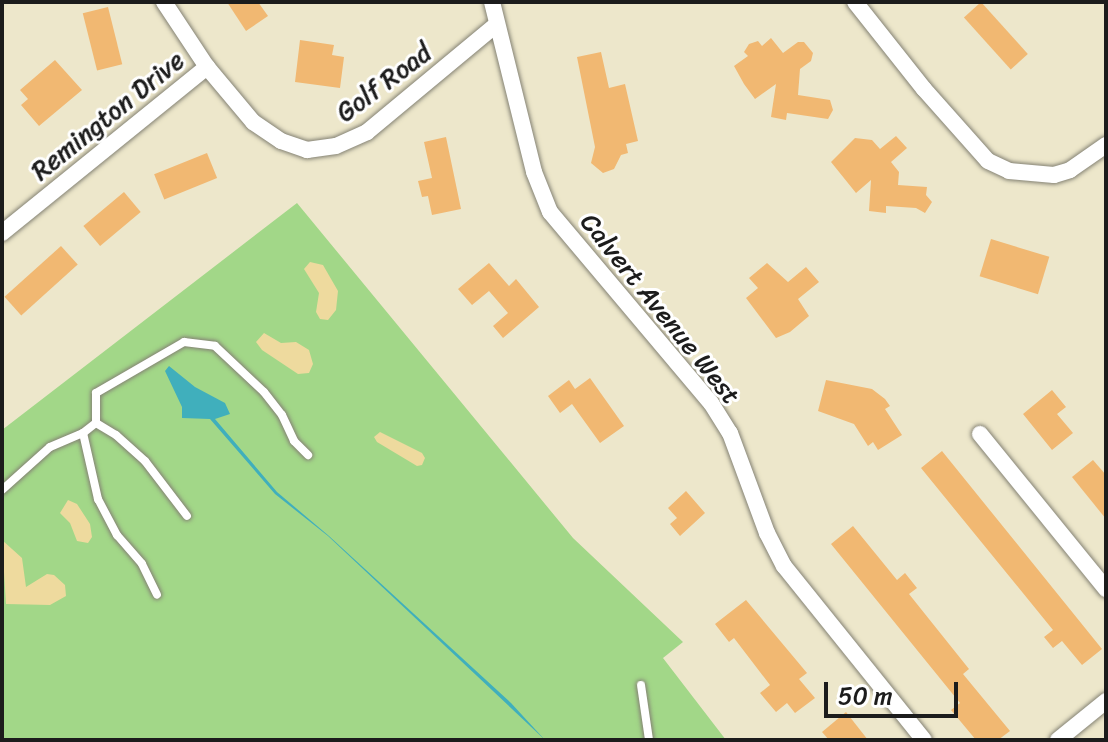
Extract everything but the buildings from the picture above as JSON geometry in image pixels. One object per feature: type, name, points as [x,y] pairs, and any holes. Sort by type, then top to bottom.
[{"type":"street","name":"Golf Road","points":[[164,2],[207,67],[253,122],[281,141],[307,150],[336,146],[367,132],[496,25]]},
{"type":"street","name":"Calvert Avenue West","points":[[492,2],[534,172],[550,212],[711,403],[730,433],[767,533],[784,566],[924,740]]},
{"type":"street","points":[[855,2],[924,89],[988,161],[1009,171],[1054,175],[1070,170],[1106,145]]},
{"type":"street","name":"Remington Drive","points":[[2,233],[207,67]]},
{"type":"street","points":[[980,434],[1106,589]]},
{"type":"street","points":[[1058,740],[1106,701]]},
{"type":"lane","points":[[96,423],[96,393],[184,342],[215,346],[264,392],[282,415],[294,441],[308,455]]},
{"type":"lane","points":[[2,490],[50,447],[83,433],[96,423]]},
{"type":"lane","points":[[96,423],[116,435],[145,461],[187,516]]},
{"type":"lane","points":[[83,433],[98,499],[117,535],[142,564],[157,595]]},
{"type":"lane","points":[[641,685],[649,740]]},
{"type":"green space","points":[[297,203],[573,538],[683,642],[663,658],[726,740],[2,740],[2,430]]},
{"type":"sand","points":[[310,262],[323,265],[338,291],[336,310],[328,320],[320,319],[316,312],[319,293],[304,269]]},
{"type":"sand","points":[[264,333],[281,343],[296,342],[309,350],[313,364],[309,373],[298,374],[262,350],[256,342]]},
{"type":"sand","points":[[380,432],[422,453],[425,458],[422,465],[417,466],[377,442],[374,437]]},
{"type":"sand","points":[[68,500],[77,504],[90,524],[92,537],[88,543],[77,541],[70,523],[60,513]]},
{"type":"sand","points":[[2,540],[22,558],[26,587],[47,574],[54,575],[65,585],[66,596],[50,605],[6,604]]},
{"type":"water","points":[[169,366],[195,387],[225,403],[230,414],[215,419],[277,492],[329,536],[511,703],[545,740],[328,536],[275,494],[210,419],[182,418],[182,407],[165,371]]}]
